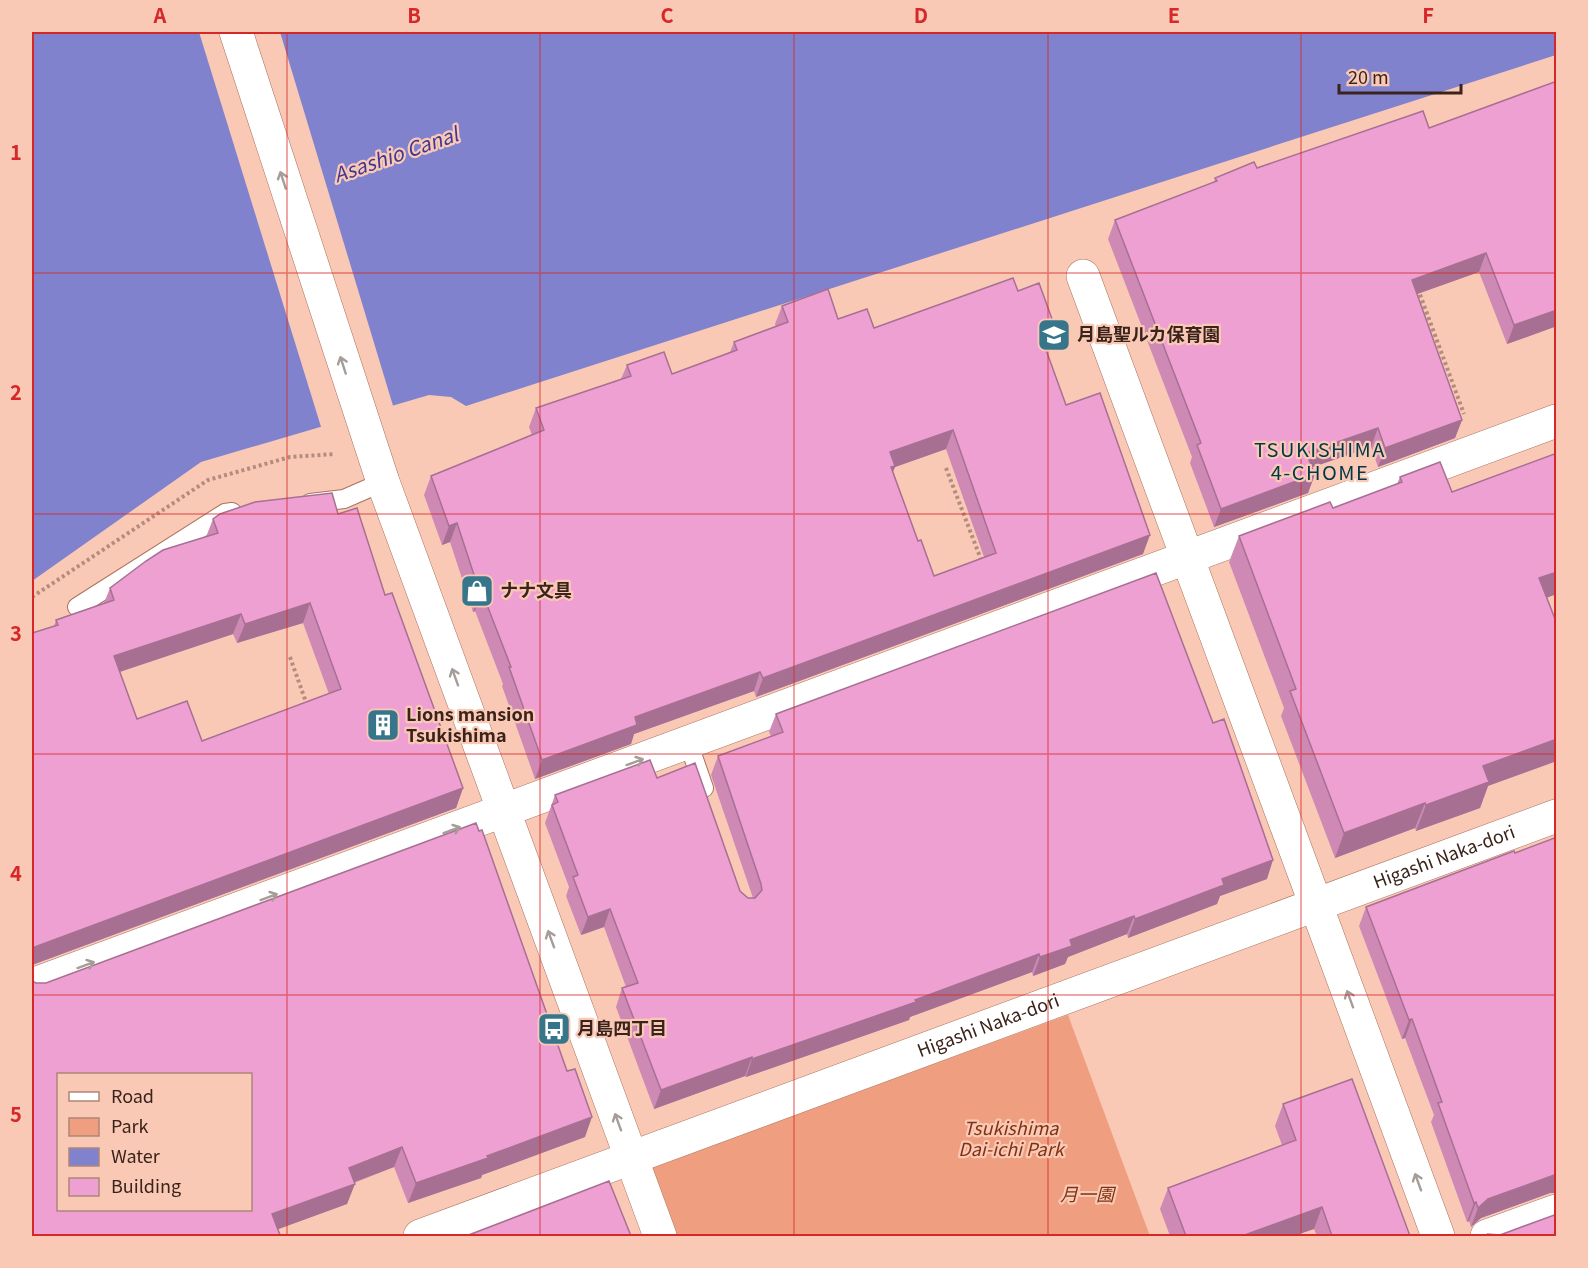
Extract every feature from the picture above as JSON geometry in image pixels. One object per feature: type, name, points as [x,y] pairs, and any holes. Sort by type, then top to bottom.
[{"type":"street","points":[[236,32],[382,482],[660,1236]]},
{"type":"street","points":[[1083,276],[1438,1236]]},
{"type":"street","points":[[32,985],[1557,421]]},
{"type":"street","name":"Higashi Naka-dori","points":[[420,1236],[1557,816]]},
{"type":"street","points":[[1487,1236],[1557,1211]]},
{"type":"lane","points":[[296,505],[344,499],[382,482]]},
{"type":"lane","points":[[77,607],[225,513],[248,510]]},
{"type":"lane","points":[[688,742],[711,808]]},
{"type":"path","points":[[1418,287],[1477,451]]},
{"type":"path","points":[[946,468],[986,573]]},
{"type":"path","points":[[290,657],[310,711]]},
{"type":"green space","name":"Tsukishima Dai-ichi Park","points":[[1068,1015],[1150,1236],[676,1236],[650,1167]]},
{"type":"water","name":"Asashio Canal","points":[[32,32],[1556,32],[1556,55],[466,406],[451,397],[429,395],[201,462],[32,581]]},
{"type":"pier","points":[[199,32],[280,32],[394,409],[322,430]]},
{"type":"building","points":[[1557,81],[1557,310],[1514,325],[1486,253],[1412,280],[1462,420],[1385,448],[1378,428],[1306,453],[1315,474],[1221,509],[1197,445],[1201,443],[1115,220],[1217,181],[1215,178],[1254,162],[1257,168],[1423,111],[1429,128]]},
{"type":"building","points":[[1013,278],[1018,291],[1039,283],[1056,330],[1041,336],[1066,405],[1100,393],[1150,535],[763,678],[760,672],[635,717],[637,725],[542,760],[509,667],[511,667],[482,592],[480,593],[457,523],[449,526],[431,476],[544,430],[536,408],[631,376],[627,365],[664,352],[672,374],[737,350],[734,342],[788,322],[782,306],[828,289],[838,319],[867,309],[874,328]],"holes":[[[953,430],[996,553],[934,576],[921,540],[918,541],[891,467],[895,466],[890,452]]]},
{"type":"building","points":[[1557,453],[1557,572],[1539,578],[1557,624],[1557,739],[1483,766],[1489,782],[1344,833],[1290,691],[1296,689],[1239,536],[1330,502],[1333,508],[1402,482],[1400,477],[1440,462],[1452,492]]},
{"type":"building","points":[[332,493],[338,514],[357,508],[385,595],[392,593],[463,788],[32,948],[32,633],[58,625],[56,620],[114,600],[110,588],[146,561],[163,550],[218,533],[213,519],[220,514],[255,502]],"holes":[[[310,603],[341,689],[202,741],[187,701],[137,719],[114,656],[241,614],[245,624]]]},
{"type":"building","points":[[1156,573],[1213,723],[1224,719],[1273,860],[1222,879],[1224,885],[1135,919],[1134,916],[1070,940],[1072,946],[1040,957],[1039,954],[915,1000],[916,1002],[661,1090],[622,988],[638,983],[610,909],[588,917],[573,877],[578,875],[552,805],[558,802],[555,795],[650,760],[657,778],[695,763],[740,891],[748,898],[755,898],[762,890],[761,884],[718,756],[783,732],[776,714]]},
{"type":"building","points":[[476,823],[479,831],[482,830],[567,1071],[575,1069],[592,1117],[487,1156],[488,1158],[416,1183],[402,1147],[349,1168],[355,1184],[272,1214],[280,1235],[32,1236],[32,981],[46,983]]},
{"type":"building","points":[[1557,837],[1557,1174],[1488,1199],[1478,1208],[1476,1202],[1474,1203],[1438,1103],[1442,1102],[1412,1019],[1409,1020],[1366,907]]},
{"type":"building","points":[[1352,1079],[1410,1236],[1332,1236],[1322,1207],[1242,1236],[1186,1236],[1168,1188],[1296,1140],[1283,1104]]},
{"type":"building","points":[[609,1181],[631,1236],[466,1236]]},
{"type":"building","points":[[1557,1214],[1557,1236],[1489,1236],[1488,1234],[1500,1235]]},
{"type":"place","name":"月島聖ルカ保育園","points":[[1054,335]]},
{"type":"place","name":"ナナ文具","points":[[477,591]]},
{"type":"place","name":"Lions mansion Tsukishima","points":[[383,725]]},
{"type":"place","name":"月島四丁目","points":[[554,1029]]},
{"type":"district","name":"TSUKISHIMA 4-CHOME","points":[[1320,462]]},
{"type":"park label","name":"月一園","points":[[1087,1195]]}]
